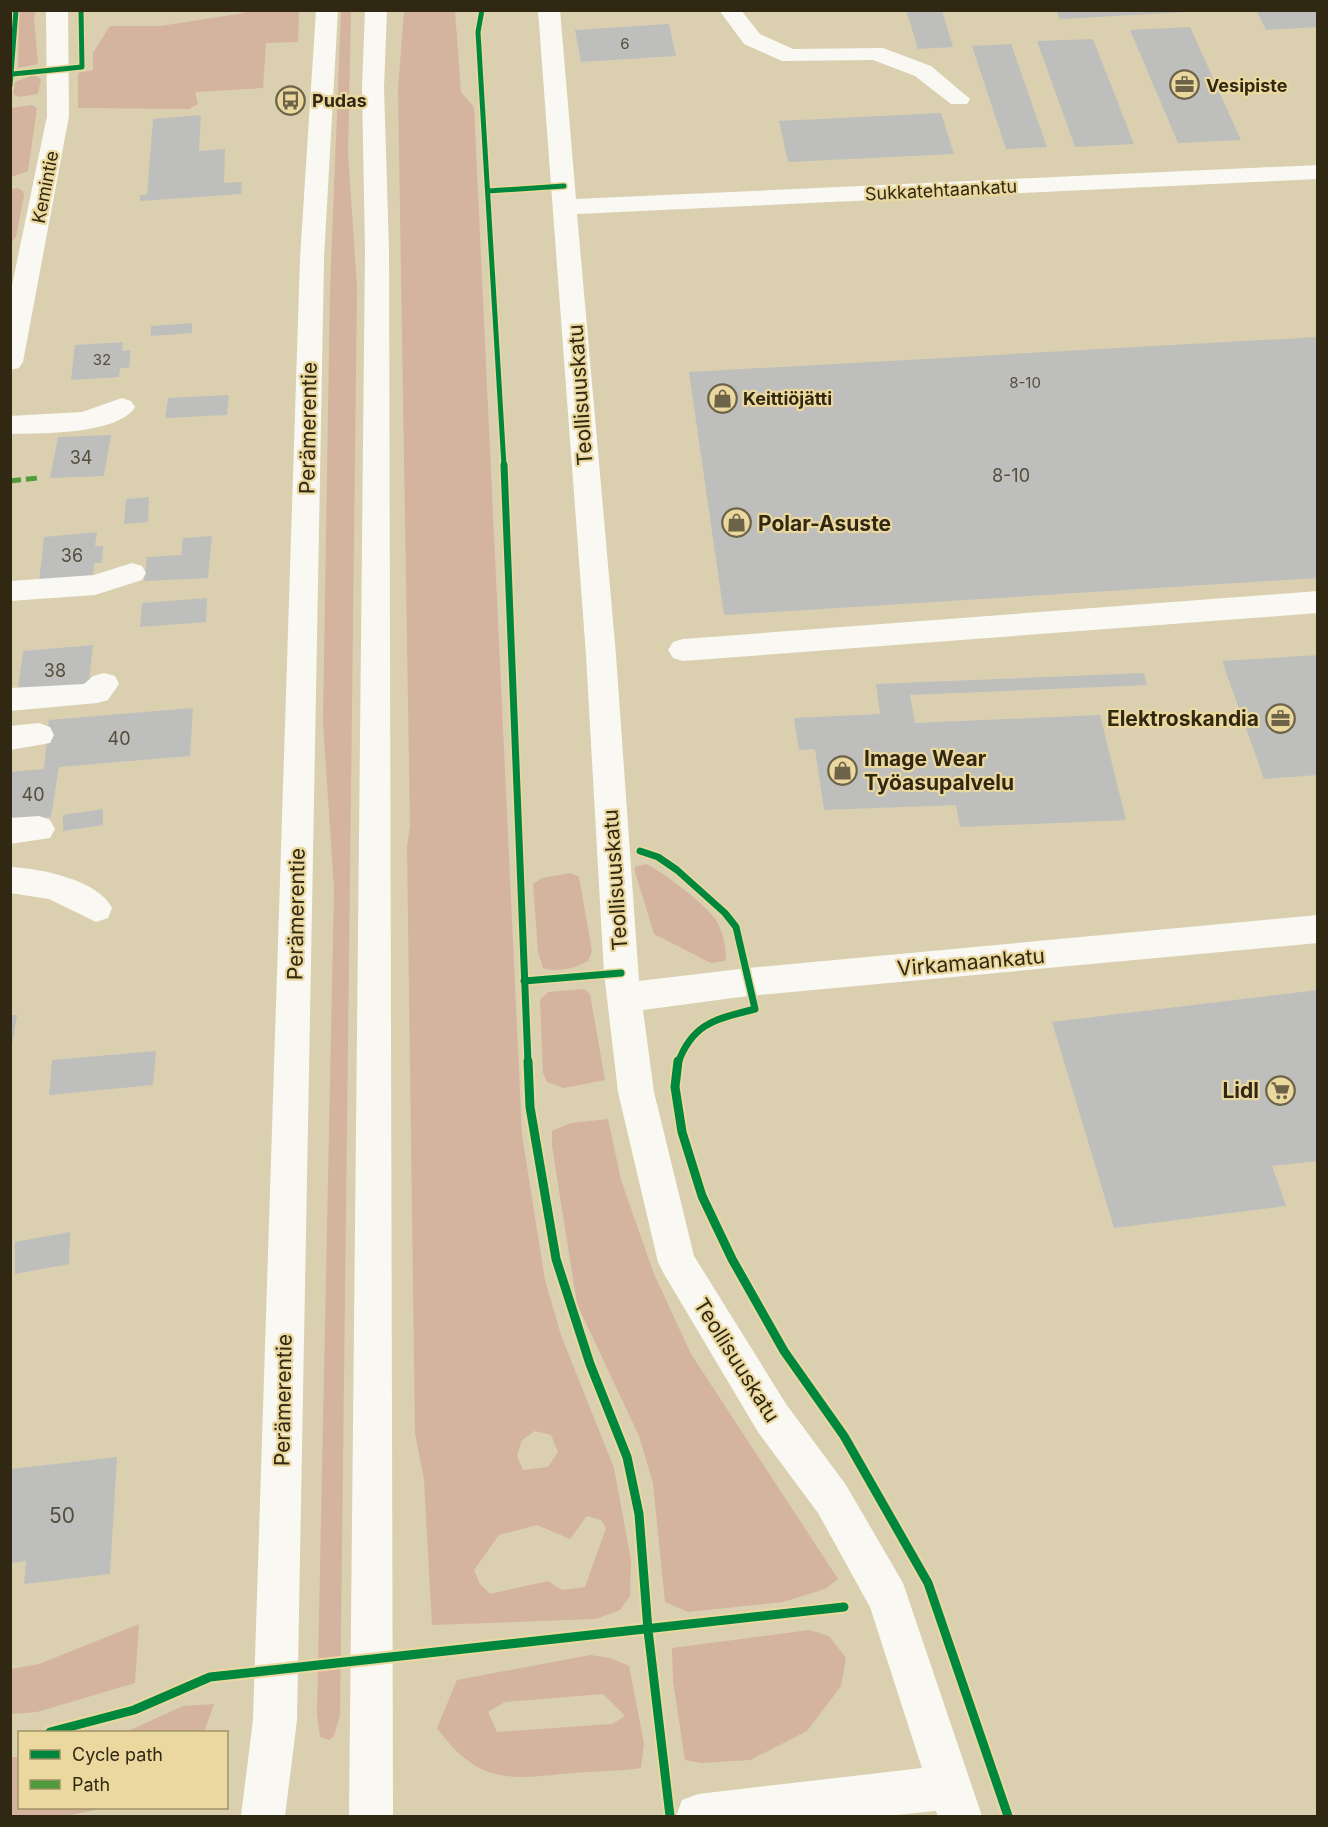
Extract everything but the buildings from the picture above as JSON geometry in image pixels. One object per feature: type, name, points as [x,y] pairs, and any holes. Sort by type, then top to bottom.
[{"type":"main road","name":"Kemintie","points":[[10,362],[58,116],[57,10]]},
{"type":"main road","name":"Perämerentie","points":[[263,1816],[275,1720],[312,258],[327,10]]},
{"type":"main road","points":[[371,1816],[377,263],[373,87],[376,10]]},
{"type":"main road","name":"Teollisuuskatu","points":[[549,10],[601,656],[624,998],[636,1092],[677,1262],[772,1418],[832,1499],[888,1598],[955,1802]]},
{"type":"main road","points":[[729,10],[752,39],[790,56],[874,53],[923,71],[959,99]]},
{"type":"main road","name":"Sukkatehtaankatu","points":[[564,207],[1317,172]]},
{"type":"main road","points":[[10,425],[89,420],[107,416],[122,407]]},
{"type":"main road","points":[[10,591],[95,585],[132,573]]},
{"type":"main road","points":[[683,650],[1317,602]]},
{"type":"main road","points":[[10,700],[84,695],[97,692],[104,684]]},
{"type":"main road","points":[[10,880],[27,880],[71,892],[96,908]]},
{"type":"main road","name":"Virkamaankatu","points":[[624,998],[748,982],[1317,929]]},
{"type":"main road","points":[[698,1816],[955,1802]]},
{"type":"shaded area","points":[[19,11],[36,11],[34,18],[38,64],[18,68]]},
{"type":"shaded area","points":[[245,11],[299,11],[298,42],[266,43],[263,88],[195,92],[198,104],[189,109],[78,108],[78,73],[93,70],[93,53],[110,26],[160,26]]},
{"type":"shaded area","points":[[341,11],[351,11],[348,153],[357,287],[340,1715],[334,1736],[329,1740],[320,1737],[317,1714],[334,889],[323,723],[330,289]]},
{"type":"shaded area","points":[[404,11],[455,11],[461,92],[474,107],[522,1135],[545,1280],[561,1335],[614,1468],[631,1560],[630,1596],[620,1610],[596,1619],[432,1625],[424,1480],[415,1433],[407,846],[410,826],[398,89]],"holes":[[[535,1431],[551,1435],[558,1452],[548,1467],[523,1470],[517,1456],[522,1440]],[[587,1516],[601,1520],[606,1528],[585,1587],[562,1590],[548,1581],[490,1594],[480,1584],[474,1570],[499,1535],[537,1525],[570,1539]]]},
{"type":"shaded area","points":[[34,75],[41,79],[38,94],[18,97],[13,94],[15,82]]},
{"type":"shaded area","points":[[32,105],[37,108],[28,171],[11,177],[11,108]]},
{"type":"shaded area","points":[[18,188],[23,191],[24,195],[16,237],[11,243],[11,189]]},
{"type":"shaded area","points":[[646,864],[683,889],[716,920],[725,946],[725,961],[711,963],[654,934],[635,872],[635,867]]},
{"type":"shaded area","points":[[571,873],[579,877],[592,951],[588,961],[577,966],[560,970],[543,968],[538,952],[533,884],[542,878]]},
{"type":"shaded area","points":[[584,989],[590,994],[605,1080],[564,1088],[547,1082],[543,1073],[540,1000],[548,992]]},
{"type":"shaded area","points":[[608,1119],[621,1180],[654,1274],[691,1354],[838,1579],[825,1589],[783,1602],[688,1612],[665,1602],[653,1483],[639,1436],[577,1304],[552,1146],[552,1131],[571,1123]]},
{"type":"shaded area","points":[[139,1624],[135,1683],[37,1712],[11,1714],[11,1669],[39,1664]]},
{"type":"shaded area","points":[[809,1630],[829,1636],[846,1658],[841,1686],[807,1731],[750,1760],[701,1763],[685,1760],[673,1681],[672,1648]]},
{"type":"shaded area","points":[[590,1655],[610,1658],[629,1666],[644,1744],[641,1768],[521,1777],[486,1771],[470,1762],[454,1748],[437,1728],[457,1680]],"holes":[[[603,1694],[625,1716],[612,1724],[497,1732],[488,1712],[505,1702]]]},
{"type":"shaded area","points":[[214,1704],[204,1731],[128,1731],[183,1706]]},
{"type":"shaded area","points":[[11,1757],[18,1757],[18,1809],[100,1809],[66,1816],[11,1816]]},
{"type":"marked path","points":[[10,481],[38,478]]},
{"type":"cycle path","points":[[10,86],[16,10]]},
{"type":"cycle path","points":[[13,74],[82,67],[81,10]]},
{"type":"cycle path","points":[[482,10],[478,32],[500,369],[530,1107],[556,1259],[590,1364],[627,1457],[639,1514],[648,1630],[670,1816]]},
{"type":"cycle path","points":[[488,191],[564,186]]},
{"type":"cycle path","points":[[640,851],[658,857],[677,870],[725,913],[736,927],[755,1009],[708,1022],[689,1041],[678,1061],[675,1087],[682,1132],[702,1196],[732,1259],[784,1351],[844,1436],[928,1583],[1008,1816]]},
{"type":"cycle path","points":[[524,981],[621,973]]},
{"type":"cycle path","points":[[54,1731],[134,1710],[210,1677],[844,1607]]},
{"type":"place","name":"Vesipiste","points":[[1185,85]]},
{"type":"place","name":"Pudas","points":[[291,100]]},
{"type":"place","name":"Keittiöjätti","points":[[722,398]]},
{"type":"place","name":"Polar-Asuste","points":[[737,523]]},
{"type":"place","name":"Elektroskandia","points":[[1280,718]]},
{"type":"place","name":"Image Wear Työasupalvelu","points":[[843,770]]},
{"type":"place","name":"Lidl","points":[[1280,1090]]}]
